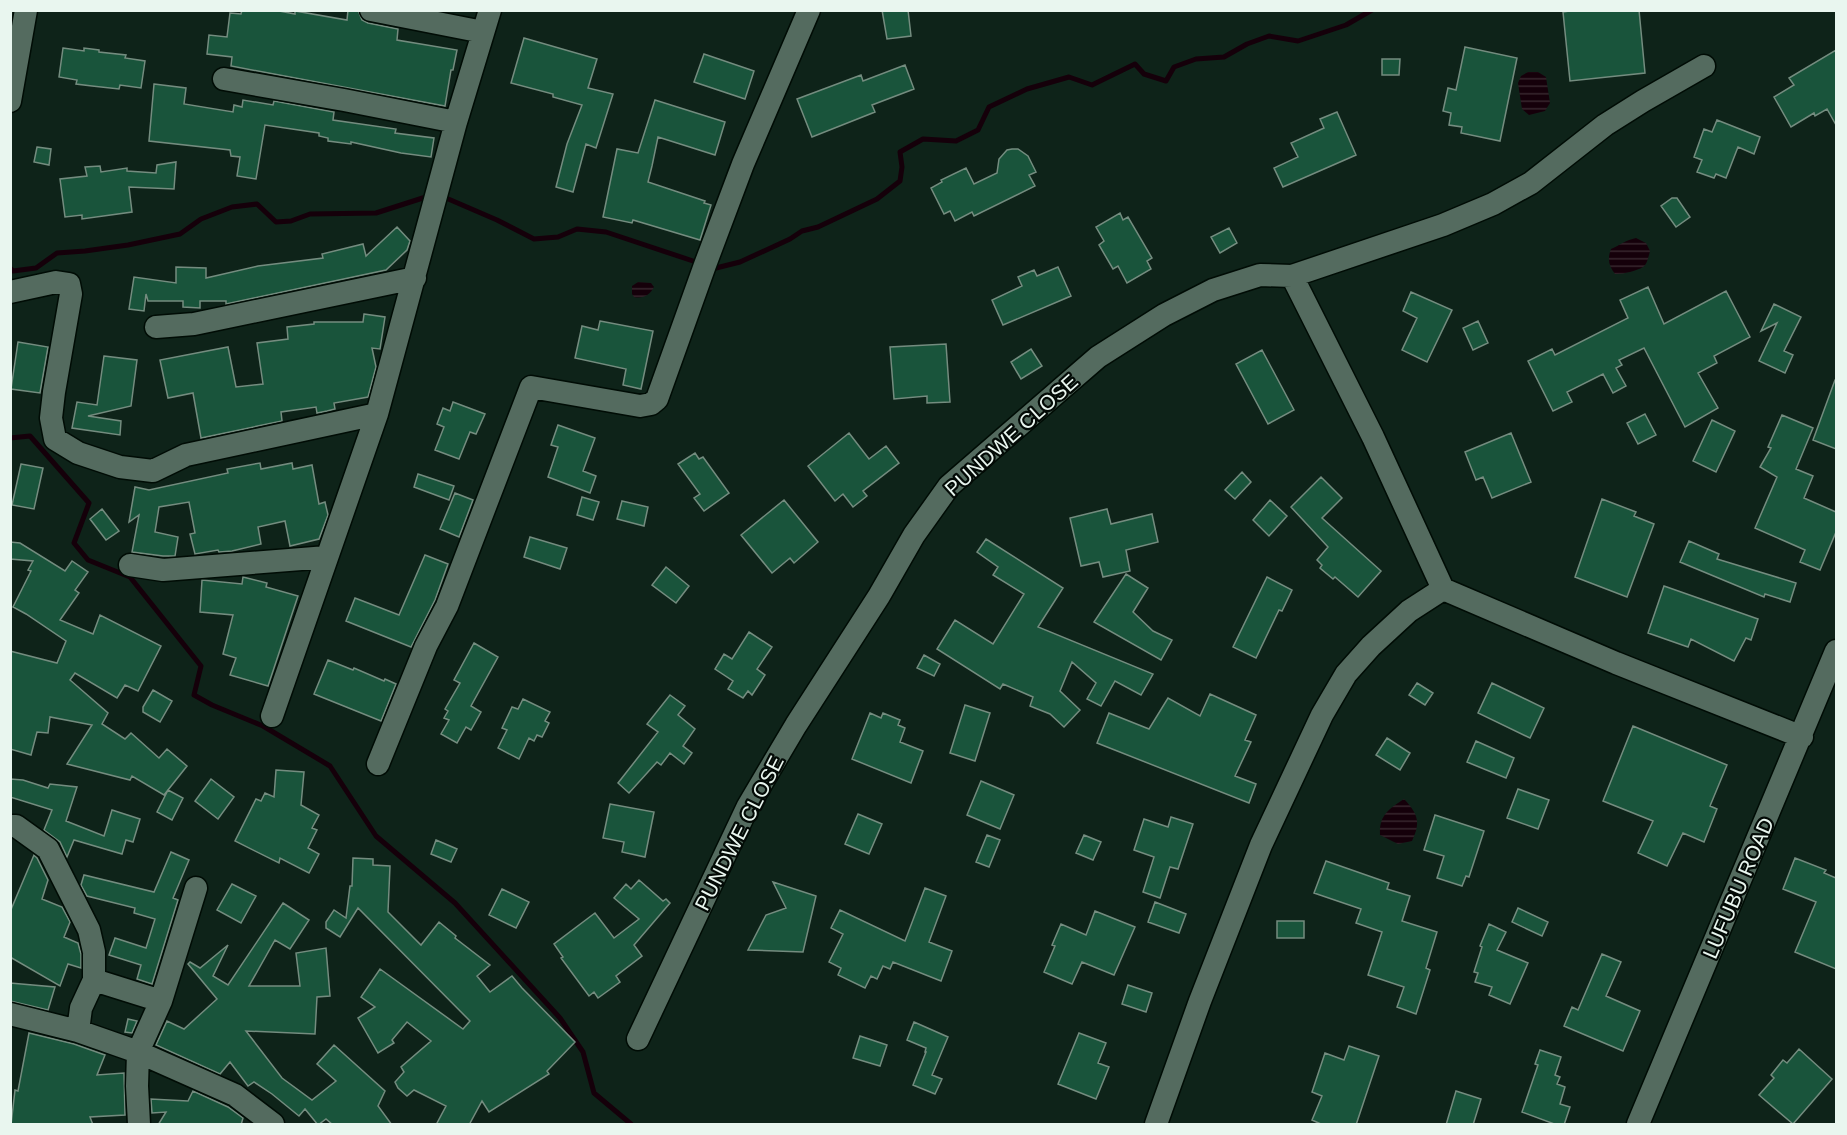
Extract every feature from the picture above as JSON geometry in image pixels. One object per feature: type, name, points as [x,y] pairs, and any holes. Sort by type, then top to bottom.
[{"type":"street","points":[[10,101],[26,10]]},
{"type":"street","points":[[371,10],[483,32]]},
{"type":"street","points":[[272,716],[377,414],[456,122],[490,10]]},
{"type":"street","points":[[378,764],[426,646],[447,606],[531,387],[640,406],[651,404],[657,399],[743,164],[809,10]]},
{"type":"street","points":[[1704,66],[1614,119],[1531,183],[1493,204],[1443,225],[1292,276],[1373,436],[1443,590],[1802,737]]},
{"type":"street","points":[[224,79],[456,122]]},
{"type":"street","name":"PUNDWE CLOSE","points":[[638,1039],[748,806],[796,725],[879,596],[914,535],[949,486],[1098,357],[1164,315],[1213,290],[1260,275],[1292,276]]},
{"type":"street","points":[[156,327],[194,324],[415,278]]},
{"type":"street","points":[[10,292],[56,282],[69,284],[71,294],[51,418],[55,440],[78,453],[120,467],[153,471],[186,455],[377,414]]},
{"type":"street","points":[[130,565],[162,570],[327,557]]},
{"type":"street","points":[[1156,1125],[1200,1001],[1261,845],[1322,715],[1346,674],[1371,646],[1409,611],[1443,590]]},
{"type":"street","name":"LUFUBU ROAD","points":[[1638,1125],[1836,651]]},
{"type":"street","points":[[10,826],[16,826],[48,849],[89,930],[94,952],[94,980],[81,1008],[78,1031]]},
{"type":"street","points":[[139,1125],[136,1086],[138,1052],[161,1001],[196,888]]},
{"type":"street","points":[[94,980],[161,1001]]},
{"type":"street","points":[[10,1014],[78,1031],[138,1052],[235,1095],[273,1125]]},
{"type":"shaded area","points":[[1528,72],[1538,72],[1546,77],[1550,103],[1545,111],[1529,115],[1522,109],[1518,83],[1521,76]]},
{"type":"shaded area","points":[[1636,238],[1646,243],[1650,251],[1646,263],[1635,270],[1615,274],[1609,262],[1611,249]]},
{"type":"shaded area","points":[[638,282],[651,283],[654,287],[646,296],[634,297],[632,286]]},
{"type":"shaded area","points":[[1404,799],[1417,818],[1417,829],[1412,841],[1398,844],[1380,835],[1380,828],[1386,813]]},
{"type":"building","points":[[242,10],[274,10],[295,14],[295,11],[347,20],[348,10],[358,10],[362,20],[368,23],[398,29],[397,40],[457,50],[445,106],[231,66],[232,57],[207,54],[209,35],[227,37],[230,13],[241,14]]},
{"type":"building","points":[[882,10],[908,10],[911,36],[887,39]]},
{"type":"building","points":[[1639,10],[1645,73],[1570,81],[1563,12]]},
{"type":"building","points":[[524,38],[597,59],[588,88],[613,94],[596,148],[586,144],[573,192],[556,187],[567,144],[582,105],[553,97],[553,94],[511,83]]},
{"type":"building","points":[[1465,47],[1517,58],[1500,141],[1461,133],[1462,127],[1449,125],[1451,113],[1443,111],[1448,88],[1456,90]]},
{"type":"building","points":[[63,48],[84,51],[84,48],[99,50],[99,52],[126,55],[125,58],[145,61],[141,88],[120,85],[119,89],[76,84],[77,80],[59,77]]},
{"type":"building","points":[[1836,50],[1836,125],[1827,109],[1815,116],[1814,113],[1791,127],[1774,97],[1794,85],[1789,78]]},
{"type":"building","points":[[704,54],[754,71],[745,99],[694,82]]},
{"type":"building","points":[[1382,59],[1400,59],[1399,75],[1382,75]]},
{"type":"building","points":[[905,65],[914,89],[872,105],[875,112],[812,137],[797,99],[861,75],[863,81]]},
{"type":"building","points":[[154,84],[186,88],[184,104],[233,112],[234,105],[242,107],[243,100],[273,105],[274,101],[334,112],[333,120],[396,129],[395,133],[434,138],[431,157],[351,142],[351,144],[328,141],[328,138],[319,136],[319,133],[265,125],[256,179],[237,176],[240,157],[231,156],[230,150],[149,141]]},
{"type":"building","points":[[655,100],[725,122],[715,155],[658,137],[648,182],[711,205],[700,240],[633,220],[632,223],[603,217],[617,149],[638,153]]},
{"type":"building","points":[[1337,112],[1356,155],[1283,187],[1274,168],[1298,157],[1291,143],[1324,128],[1320,119]]},
{"type":"building","points":[[1717,120],[1760,137],[1754,154],[1738,147],[1726,178],[1716,174],[1714,178],[1697,172],[1702,160],[1694,157],[1704,129],[1712,132]]},
{"type":"building","points":[[37,147],[51,149],[49,165],[34,162]]},
{"type":"building","points":[[1018,149],[1028,156],[1036,172],[1029,175],[1035,186],[974,216],[972,212],[955,221],[950,211],[944,214],[931,188],[942,182],[941,180],[966,168],[974,184],[997,173],[999,159],[1007,150]]},
{"type":"building","points":[[176,162],[174,189],[129,187],[132,212],[82,219],[82,215],[65,217],[60,179],[87,176],[85,167],[100,166],[101,172],[127,168],[127,171],[156,173],[157,165]]},
{"type":"building","points":[[1672,198],[1677,198],[1690,217],[1676,227],[1661,206]]},
{"type":"building","points":[[1120,213],[1123,220],[1128,217],[1152,258],[1147,261],[1151,269],[1127,283],[1118,266],[1113,269],[1099,245],[1104,241],[1096,227]]},
{"type":"building","points":[[397,227],[410,241],[407,250],[386,270],[226,304],[226,301],[200,301],[200,308],[183,307],[183,301],[148,301],[146,294],[144,311],[129,309],[134,277],[176,283],[176,267],[206,268],[206,278],[258,266],[323,258],[322,254],[363,244],[366,256]]},
{"type":"building","points":[[1229,228],[1237,243],[1220,253],[1211,237]]},
{"type":"building","points":[[1058,267],[1071,296],[1003,325],[992,300],[1022,286],[1018,277],[1034,270],[1037,276]]},
{"type":"building","points":[[1648,287],[1664,324],[1726,291],[1750,337],[1714,356],[1717,363],[1698,373],[1718,408],[1685,427],[1644,348],[1619,360],[1622,365],[1616,368],[1626,386],[1613,393],[1603,374],[1567,392],[1572,402],[1553,411],[1528,361],[1552,349],[1555,355],[1628,318],[1620,300]]},
{"type":"building","points":[[1411,292],[1452,310],[1427,362],[1402,350],[1417,318],[1403,311]]},
{"type":"building","points":[[1774,304],[1801,317],[1784,351],[1793,355],[1785,373],[1759,361],[1777,323],[1761,331]]},
{"type":"building","points":[[364,314],[385,317],[380,349],[372,348],[376,367],[368,397],[334,403],[335,409],[317,413],[316,407],[281,412],[282,421],[201,438],[193,393],[168,398],[160,360],[228,347],[236,387],[263,384],[257,343],[288,339],[287,327],[314,324],[314,322],[363,322]]},
{"type":"building","points":[[600,321],[653,331],[641,389],[623,385],[626,369],[575,358],[582,326],[598,330]]},
{"type":"building","points":[[1478,321],[1488,343],[1473,350],[1463,328]]},
{"type":"building","points":[[18,342],[48,347],[40,393],[11,389]]},
{"type":"building","points":[[946,344],[950,402],[927,403],[927,396],[894,399],[890,347]]},
{"type":"building","points":[[1031,349],[1042,366],[1021,379],[1011,362]]},
{"type":"building","points":[[1262,350],[1294,410],[1268,424],[1236,364]]},
{"type":"building","points":[[104,356],[137,360],[131,406],[88,416],[121,421],[120,435],[72,428],[77,402],[97,405]]},
{"type":"building","points":[[1836,380],[1836,449],[1813,440]]},
{"type":"building","points":[[453,402],[485,414],[476,434],[470,432],[459,459],[435,450],[444,427],[437,424],[443,408],[450,411]]},
{"type":"building","points":[[1645,414],[1656,435],[1638,444],[1627,423]]},
{"type":"building","points":[[1782,415],[1813,428],[1796,469],[1813,476],[1804,498],[1836,512],[1836,532],[1820,570],[1800,562],[1805,550],[1755,528],[1777,477],[1760,467],[1771,448],[1768,447]]},
{"type":"building","points":[[1712,420],[1735,431],[1716,472],[1693,461]]},
{"type":"building","points":[[558,425],[595,438],[583,471],[596,476],[590,493],[548,477],[558,447],[551,445]]},
{"type":"building","points":[[849,433],[869,459],[886,446],[899,463],[863,491],[867,496],[853,507],[843,494],[835,501],[808,466]]},
{"type":"building","points":[[1511,433],[1531,482],[1492,498],[1483,477],[1476,480],[1465,452]]},
{"type":"building","points":[[695,453],[699,459],[703,457],[729,493],[704,511],[694,498],[700,494],[678,464]]},
{"type":"building","points":[[260,463],[261,469],[292,463],[293,469],[312,465],[319,504],[325,502],[328,515],[319,539],[290,546],[285,521],[258,527],[261,544],[232,551],[219,552],[218,550],[195,554],[190,534],[195,533],[189,502],[159,507],[155,532],[178,537],[175,556],[132,552],[139,515],[129,522],[135,487],[149,490],[228,473],[227,469]]},
{"type":"building","points":[[21,464],[43,468],[34,509],[12,505]]},
{"type":"building","points":[[1242,472],[1251,482],[1235,499],[1225,490]]},
{"type":"building","points":[[418,474],[454,486],[449,500],[414,487]]},
{"type":"building","points":[[1321,477],[1342,498],[1322,518],[1381,571],[1358,597],[1335,577],[1333,579],[1320,568],[1322,565],[1317,560],[1328,547],[1291,507]]},
{"type":"building","points":[[455,493],[473,500],[459,537],[440,529]]},
{"type":"building","points":[[582,497],[599,502],[593,520],[577,515]]},
{"type":"building","points":[[1602,499],[1636,512],[1634,516],[1654,524],[1627,597],[1575,577]]},
{"type":"building","points":[[784,500],[818,542],[794,563],[790,558],[772,573],[741,535]]},
{"type":"building","points":[[1270,500],[1287,516],[1269,536],[1253,520]]},
{"type":"building","points":[[622,501],[648,507],[644,526],[617,519]]},
{"type":"building","points":[[102,509],[119,531],[106,540],[90,519]]},
{"type":"building","points":[[1107,509],[1111,524],[1152,514],[1158,542],[1126,550],[1130,571],[1103,577],[1099,562],[1081,566],[1070,518]]},
{"type":"building","points":[[530,537],[567,548],[560,569],[524,557]]},
{"type":"building","points":[[986,539],[1063,588],[1038,627],[1153,674],[1141,695],[1115,681],[1101,706],[1087,699],[1096,683],[1072,662],[1060,691],[1080,710],[1064,727],[1050,714],[1030,706],[1033,697],[1003,684],[1000,689],[937,649],[955,620],[993,644],[1024,594],[993,575],[998,567],[977,552]]},
{"type":"building","points":[[1689,541],[1719,554],[1717,559],[1796,583],[1790,602],[1765,594],[1764,597],[1680,562]]},
{"type":"building","points":[[10,542],[20,543],[65,571],[72,561],[88,572],[75,590],[79,593],[60,620],[93,634],[100,615],[161,646],[138,691],[125,685],[117,698],[75,673],[70,680],[108,713],[102,724],[125,739],[131,733],[159,758],[167,749],[187,766],[164,795],[132,776],[130,780],[67,764],[92,725],[50,717],[48,733],[37,732],[31,755],[10,749],[10,651],[57,663],[66,641],[13,607],[31,571],[28,570],[33,561],[10,559]]},
{"type":"building","points":[[425,555],[448,564],[435,600],[411,647],[346,621],[355,598],[399,615]]},
{"type":"building","points":[[666,567],[689,586],[676,603],[652,585]]},
{"type":"building","points":[[1126,574],[1148,588],[1133,612],[1153,631],[1172,640],[1161,660],[1094,622]]},
{"type":"building","points":[[243,577],[267,583],[266,587],[298,596],[268,686],[230,675],[236,658],[223,654],[233,615],[200,612],[202,580],[242,584]]},
{"type":"building","points":[[1267,577],[1292,590],[1282,611],[1279,610],[1256,658],[1233,647]]},
{"type":"building","points":[[1664,586],[1758,619],[1751,640],[1746,638],[1734,661],[1691,639],[1688,647],[1648,633]]},
{"type":"building","points":[[749,632],[772,647],[757,669],[765,675],[752,695],[748,691],[743,698],[728,689],[733,681],[715,669],[724,654],[732,659]]},
{"type":"building","points":[[474,643],[498,657],[471,706],[481,712],[471,730],[466,727],[457,743],[441,734],[449,720],[444,718],[448,711],[445,709],[460,683],[454,680]]},
{"type":"building","points":[[924,655],[940,664],[934,676],[917,668]]},
{"type":"building","points":[[328,660],[396,684],[381,721],[314,694]]},
{"type":"building","points":[[1417,683],[1433,693],[1425,705],[1409,695]]},
{"type":"building","points":[[1492,683],[1544,708],[1530,738],[1478,713]]},
{"type":"building","points":[[153,690],[172,701],[160,722],[143,712],[143,707]]},
{"type":"building","points":[[1210,694],[1256,715],[1245,740],[1251,742],[1235,776],[1256,784],[1249,803],[1097,743],[1109,713],[1149,729],[1168,698],[1200,716]]},
{"type":"building","points":[[670,695],[685,706],[678,715],[695,729],[683,746],[692,753],[684,764],[670,753],[661,765],[657,762],[629,793],[618,783],[658,732],[647,724]]},
{"type":"building","points":[[523,699],[550,712],[545,721],[549,723],[542,737],[537,735],[534,741],[529,738],[519,759],[498,748],[507,730],[502,728],[512,707],[518,709]]},
{"type":"building","points":[[965,705],[990,713],[975,761],[950,753]]},
{"type":"building","points":[[870,713],[881,718],[883,713],[900,720],[898,725],[905,728],[900,742],[923,751],[911,783],[852,759]]},
{"type":"building","points":[[1633,726],[1727,765],[1710,806],[1717,809],[1704,842],[1683,833],[1667,866],[1638,853],[1653,821],[1603,801]]},
{"type":"building","points":[[1387,738],[1410,753],[1400,770],[1376,755]]},
{"type":"building","points":[[1476,741],[1514,758],[1506,778],[1467,762]]},
{"type":"building","points":[[276,770],[304,772],[301,805],[319,815],[312,828],[317,830],[308,848],[319,854],[309,873],[280,858],[279,863],[235,841],[256,799],[261,801],[265,793],[274,797]]},
{"type":"building","points":[[10,779],[23,780],[48,788],[50,784],[77,787],[66,821],[104,836],[112,810],[140,819],[133,842],[126,840],[122,854],[74,840],[67,857],[60,842],[44,830],[52,810],[10,797]]},
{"type":"building","points":[[211,779],[234,797],[218,819],[195,801]]},
{"type":"building","points":[[981,781],[1014,795],[1000,829],[967,815]]},
{"type":"building","points":[[1518,789],[1549,800],[1538,829],[1507,818]]},
{"type":"building","points":[[168,790],[183,798],[172,820],[157,812]]},
{"type":"building","points":[[610,804],[654,812],[645,857],[622,852],[624,842],[603,838]]},
{"type":"building","points":[[858,814],[882,824],[869,854],[845,844]]},
{"type":"building","points":[[1435,815],[1484,831],[1469,877],[1466,876],[1462,886],[1437,878],[1444,856],[1424,850]]},
{"type":"building","points":[[1171,817],[1193,824],[1178,869],[1170,867],[1160,898],[1143,892],[1154,857],[1134,850],[1144,819],[1168,827]]},
{"type":"building","points":[[987,835],[1000,840],[989,867],[976,862]]},
{"type":"building","points":[[1084,835],[1101,842],[1093,860],[1076,853]]},
{"type":"building","points":[[436,840],[457,849],[451,862],[431,854]]},
{"type":"building","points":[[171,852],[189,860],[173,898],[178,900],[152,984],[137,979],[141,965],[109,955],[115,938],[146,948],[155,919],[134,913],[135,908],[87,896],[81,885],[84,875],[154,892]]},
{"type":"building","points":[[34,855],[48,880],[42,899],[62,907],[70,922],[64,937],[78,943],[81,954],[81,968],[68,964],[60,986],[10,957],[10,912]]},
{"type":"building","points":[[353,858],[373,859],[373,865],[390,866],[388,912],[421,945],[439,922],[456,936],[455,938],[490,965],[477,976],[490,992],[512,976],[575,1042],[547,1071],[549,1074],[489,1112],[482,1101],[469,1125],[436,1125],[446,1106],[414,1090],[407,1096],[398,1088],[395,1082],[404,1072],[401,1067],[431,1041],[407,1022],[392,1040],[394,1043],[378,1053],[358,1018],[375,1007],[361,997],[380,969],[463,1029],[470,1021],[358,908],[340,937],[326,928],[326,922],[334,910],[346,918],[350,886],[352,886]]},
{"type":"building","points":[[1795,858],[1826,870],[1824,873],[1836,878],[1836,969],[1795,952],[1816,902],[1783,889]]},
{"type":"building","points":[[1326,861],[1389,883],[1387,889],[1410,896],[1402,921],[1437,932],[1426,968],[1430,970],[1416,1014],[1397,1007],[1404,987],[1368,975],[1382,932],[1356,923],[1361,909],[1314,893]]},
{"type":"building","points":[[639,880],[663,901],[666,899],[670,903],[634,945],[642,956],[616,976],[620,982],[598,998],[594,992],[589,996],[561,958],[563,957],[554,944],[595,913],[614,938],[639,919],[614,898],[626,884],[631,889]]},
{"type":"building","points":[[773,882],[816,896],[803,952],[748,950],[766,915],[786,908]]},
{"type":"building","points":[[232,884],[256,896],[241,923],[217,910]]},
{"type":"building","points":[[925,888],[946,896],[929,942],[952,951],[941,981],[893,962],[890,969],[883,966],[877,979],[871,976],[865,988],[838,975],[841,968],[829,962],[843,934],[831,928],[840,910],[905,941]]},
{"type":"building","points":[[502,889],[529,902],[516,928],[489,915]]},
{"type":"building","points":[[1155,902],[1186,914],[1179,933],[1148,922]]},
{"type":"building","points":[[283,903],[309,920],[290,949],[275,940],[249,986],[300,986],[296,953],[326,948],[330,996],[317,997],[315,1034],[246,1031],[282,1078],[312,1100],[336,1081],[317,1064],[334,1045],[385,1091],[378,1106],[392,1125],[333,1125],[326,1119],[318,1125],[305,1109],[299,1116],[254,1082],[248,1086],[230,1062],[220,1074],[156,1045],[167,1021],[184,1029],[217,999],[188,964],[190,962],[200,968],[228,945],[213,976],[228,985]]},
{"type":"building","points":[[1518,908],[1548,922],[1542,936],[1512,922]]},
{"type":"building","points":[[1095,911],[1135,927],[1114,975],[1082,962],[1072,984],[1044,972],[1061,924],[1086,935]]},
{"type":"building","points":[[1277,921],[1304,921],[1304,938],[1277,938]]},
{"type":"building","points":[[1489,924],[1506,932],[1497,950],[1528,963],[1510,1004],[1489,995],[1492,987],[1475,982],[1478,973],[1474,972],[1482,947],[1480,946]]},
{"type":"building","points":[[1602,954],[1621,962],[1606,996],[1640,1011],[1623,1051],[1564,1026],[1572,1007],[1578,1010]]},
{"type":"building","points":[[10,983],[55,987],[48,1010],[10,1001]]},
{"type":"building","points":[[1128,985],[1152,993],[1146,1012],[1122,1004]]},
{"type":"building","points":[[128,1019],[137,1021],[132,1033],[125,1032]]},
{"type":"building","points":[[914,1022],[948,1037],[932,1075],[942,1079],[935,1094],[913,1085],[926,1052],[926,1048],[907,1040]]},
{"type":"building","points":[[29,1033],[74,1044],[105,1055],[97,1075],[124,1073],[125,1115],[90,1117],[93,1125],[11,1125],[15,1090],[18,1091]]},
{"type":"building","points":[[1079,1033],[1106,1043],[1098,1063],[1109,1067],[1096,1099],[1058,1084]]},
{"type":"building","points":[[860,1036],[887,1045],[880,1066],[853,1058]]},
{"type":"building","points":[[1349,1046],[1379,1056],[1356,1125],[1323,1125],[1312,1120],[1322,1096],[1312,1092],[1325,1053],[1344,1060]]},
{"type":"building","points":[[1799,1049],[1832,1079],[1793,1124],[1759,1095],[1774,1078],[1771,1075],[1783,1060],[1787,1063]]},
{"type":"building","points":[[1540,1050],[1561,1057],[1555,1075],[1560,1077],[1557,1084],[1565,1087],[1560,1104],[1570,1107],[1564,1125],[1557,1125],[1522,1112],[1538,1065],[1535,1064]]},
{"type":"building","points":[[193,1091],[228,1107],[243,1118],[241,1125],[158,1125],[166,1112],[152,1113],[151,1099],[188,1101]]},
{"type":"building","points":[[1456,1091],[1481,1099],[1473,1125],[1446,1125]]},
{"type":"waterway","points":[[716,268],[740,262],[802,231],[818,227],[877,199],[900,181],[902,167],[900,152],[923,139],[956,141],[978,130],[989,107],[1027,89],[1069,77],[1092,85],[1135,64],[1144,74],[1166,81],[1174,67],[1196,59],[1224,57],[1247,44],[1269,36],[1298,41],[1346,25],[1372,10]]},
{"type":"waterway","points":[[10,268],[13,271],[36,268],[57,253],[128,245],[180,234],[201,219],[232,207],[257,204],[276,222],[291,221],[310,214],[376,213],[429,196]]},
{"type":"waterway","points":[[446,198],[534,239],[558,237],[577,229],[606,232],[696,262]]},
{"type":"waterway","points":[[10,438],[30,436],[89,503],[74,543],[88,560],[130,577],[201,666],[194,695],[263,726],[330,766],[376,836],[455,903],[560,1018],[583,1052],[594,1093],[631,1124]]}]
